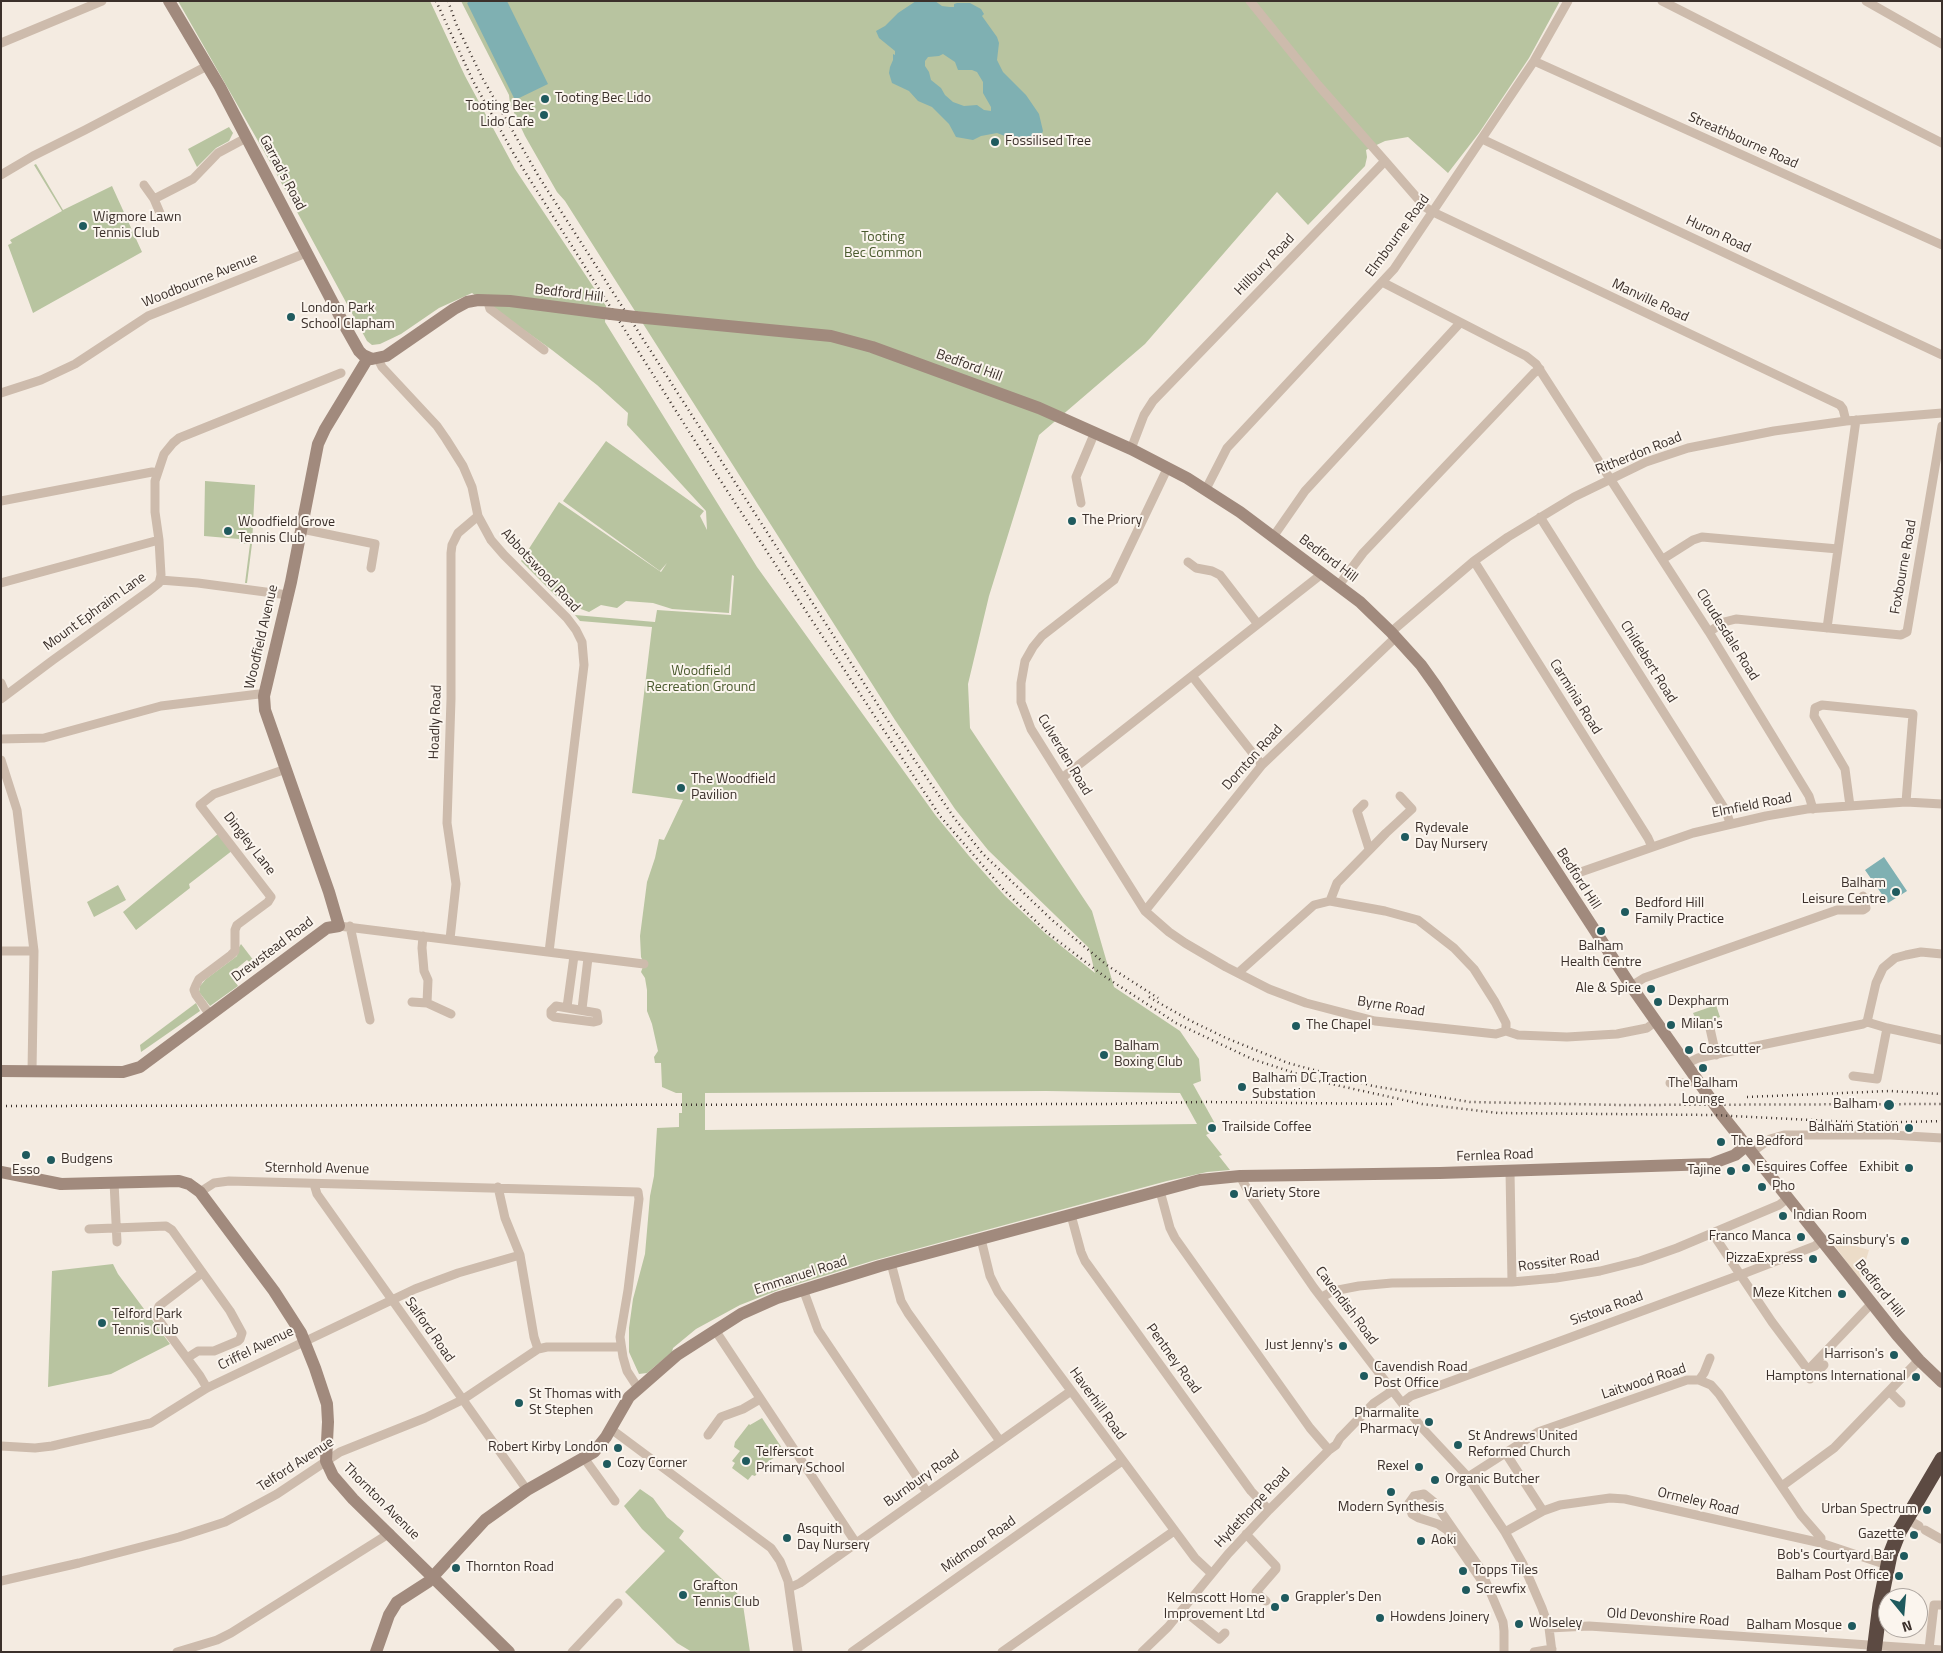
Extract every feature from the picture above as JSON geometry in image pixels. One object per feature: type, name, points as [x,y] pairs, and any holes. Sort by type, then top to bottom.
[{"type":"highway","points":[[1882,1649],[1880,1604],[1887,1565],[1895,1541],[1917,1525],[1942,1459]]},
{"type":"main road","name":"Garrad's Road","points":[[169,1],[220,87],[358,350],[373,358]]},
{"type":"main road","name":"Bedford Hill","points":[[373,358],[400,347],[467,302],[487,299],[635,317],[831,336],[864,344],[1030,405],[1131,449],[1168,467],[1206,489],[1339,585],[1394,634],[1421,665],[1442,694],[1631,986],[1697,1080],[1748,1149],[1821,1241],[1919,1360],[1942,1382]]},
{"type":"main road","name":"Woodfield Avenue","points":[[345,926],[265,710],[264,696],[288,595],[318,444],[373,358]]},
{"type":"main road","name":"Drewstead Road","points":[[1,1071],[123,1072],[140,1067],[327,928],[345,926]]},
{"type":"main road","name":"Fernlea Road","points":[[1240,1176],[1510,1171],[1711,1164],[1735,1156],[1748,1149]]},
{"type":"main road","points":[[1,1172],[52,1183],[179,1181],[189,1184],[200,1192]]},
{"type":"main road","name":"Emmanuel Road","points":[[376,1652],[392,1608],[402,1597],[428,1582],[485,1520],[527,1490],[584,1458],[598,1447],[611,1429],[624,1404],[638,1388],[677,1355],[753,1308],[803,1289],[891,1263],[1200,1180],[1240,1176]]},
{"type":"main road","name":"Thornton Avenue","points":[[200,1192],[274,1291],[296,1323],[304,1340],[326,1404],[328,1422],[326,1461],[330,1472],[509,1652]]},
{"type":"street","points":[[1,43],[102,1]]},
{"type":"street","points":[[1250,1],[1318,85],[1421,202],[1433,212]]},
{"type":"street","name":"Elmbourne Road","points":[[1206,489],[1227,448],[1382,282],[1433,212],[1482,139],[1534,60],[1568,1]]},
{"type":"street","points":[[1662,1],[1942,143]]},
{"type":"street","points":[[1866,1],[1942,44]]},
{"type":"street","name":"Streathbourne Road","points":[[1534,60],[1942,245]]},
{"type":"street","points":[[1,175],[32,156],[207,66]]},
{"type":"street","points":[[154,199],[193,179],[218,153],[246,138]]},
{"type":"street","name":"Huron Road","points":[[1482,139],[1942,355]]},
{"type":"street","name":"Hillbury Road","points":[[1131,449],[1144,415],[1153,401],[1385,161]]},
{"type":"street","points":[[144,184],[154,199],[160,213]]},
{"type":"street","name":"Manville Road","points":[[1433,212],[1840,406],[1843,409],[1846,421]]},
{"type":"street","name":"Woodbourne Avenue","points":[[1,393],[40,380],[75,364],[148,316],[306,253]]},
{"type":"street","name":"Cloudesdale Road","points":[[1382,282],[1526,356],[1540,369],[1709,632],[1809,796],[1813,809]]},
{"type":"street","points":[[487,299],[490,308],[544,350]]},
{"type":"street","points":[[1274,537],[1305,491],[1460,323]]},
{"type":"street","name":"Abbotswood Road","points":[[373,358],[437,426],[446,439],[463,466],[472,487],[478,516],[491,540],[567,618],[582,642],[584,655],[549,952]]},
{"type":"street","points":[[1339,585],[1363,553],[1534,373],[1540,369]]},
{"type":"street","name":"Mount Ephraim Lane","points":[[4,697],[149,592],[160,580],[159,540],[154,494],[157,473],[164,454],[179,438],[341,374]]},
{"type":"street","name":"Ritherdon Road","points":[[1394,634],[1474,561],[1508,537],[1610,479],[1646,462],[1695,446],[1774,431],[1846,421],[1942,413]]},
{"type":"street","points":[[1827,628],[1856,420]]},
{"type":"street","name":"Foxbourne Road","points":[[1709,632],[1724,622],[1736,620],[1901,635],[1906,632],[1942,426]]},
{"type":"street","points":[[1081,503],[1076,477],[1095,432]]},
{"type":"street","name":"Culverden Road","points":[[1145,911],[1040,746],[1024,715],[1021,693],[1022,672],[1025,661],[1042,636],[1114,580],[1168,467]]},
{"type":"street","points":[[1,501],[152,472],[157,473]]},
{"type":"street","name":"Hoadly Road","points":[[450,939],[456,884],[447,823],[451,716],[451,553],[452,545],[458,533],[478,516]]},
{"type":"street","name":"Childebert Road","points":[[1540,518],[1726,812],[1730,823]]},
{"type":"street","points":[[302,529],[375,544],[371,568]]},
{"type":"street","points":[[1663,559],[1693,540],[1702,537],[1838,549]]},
{"type":"street","points":[[1,583],[159,540]]},
{"type":"street","name":"Carminia Road","points":[[1474,561],[1652,847]]},
{"type":"street","points":[[1188,562],[1196,568],[1220,574],[1257,623]]},
{"type":"street","points":[[1062,778],[1323,573]]},
{"type":"street","points":[[160,580],[288,595]]},
{"type":"street","name":"Dornton Road","points":[[1145,911],[1262,765],[1394,634]]},
{"type":"street","points":[[1192,676],[1262,765]]},
{"type":"street","points":[[1,684],[4,697]]},
{"type":"street","points":[[1,739],[44,738],[161,706],[259,694],[264,696]]},
{"type":"street","points":[[1850,806],[1845,768],[1814,716],[1815,708],[1822,705],[1913,714],[1906,802]]},
{"type":"street","points":[[1,760],[17,810],[34,951],[32,1071]]},
{"type":"street","name":"Dingley Lane","points":[[210,1015],[194,990],[199,979],[235,951],[235,930],[237,924],[268,902],[271,897],[200,805],[211,795],[286,769]]},
{"type":"street","points":[[1330,901],[1337,883],[1369,849],[1412,809],[1400,796]]},
{"type":"street","name":"Elmfield Road","points":[[1575,874],[1693,833],[1730,823],[1813,809],[1906,802],[1942,804]]},
{"type":"street","points":[[1364,804],[1357,811],[1369,849]]},
{"type":"street","points":[[1631,986],[1644,978],[1837,910],[1863,910],[1866,908],[1863,896]]},
{"type":"street","points":[[1238,973],[1314,905],[1330,901],[1385,911],[1418,920],[1454,948],[1474,969],[1495,1002],[1506,1023],[1506,1031]]},
{"type":"street","name":"Byrne Road","points":[[1145,911],[1177,938],[1238,973],[1291,998],[1375,1021],[1496,1034],[1506,1031],[1518,1034],[1567,1038],[1617,1034],[1647,1028],[1655,1022]]},
{"type":"street","points":[[345,926],[370,1020]]},
{"type":"street","name":"Drewstead Road","points":[[345,926],[644,964]]},
{"type":"street","points":[[423,936],[424,971],[428,980],[427,1003]]},
{"type":"street","points":[[1,951],[34,951]]},
{"type":"street","points":[[1867,1022],[1876,984],[1883,968],[1895,958],[1906,955],[1921,952],[1942,954]]},
{"type":"street","points":[[567,1007],[574,956]]},
{"type":"street","points":[[582,1009],[588,958]]},
{"type":"street","points":[[412,1002],[427,1003],[450,1014]]},
{"type":"street","points":[[556,1006],[567,1007],[597,1013],[598,1021],[554,1017],[551,1015],[551,1011],[556,1006]]},
{"type":"street","points":[[1686,1064],[1692,1060],[1867,1022],[1942,1040]]},
{"type":"street","points":[[1709,1024],[1716,1055]]},
{"type":"street","points":[[1853,1076],[1877,1079],[1887,1028]]},
{"type":"street","points":[[1670,1083],[1687,1083],[1697,1080]]},
{"type":"street","points":[[1748,1149],[1784,1135],[1891,1135],[1942,1138]]},
{"type":"street","points":[[1510,1171],[1512,1282]]},
{"type":"street","name":"Cavendish Road","points":[[1240,1176],[1264,1216],[1322,1297],[1392,1391],[1424,1430],[1468,1477],[1505,1532],[1532,1581],[1545,1614],[1552,1650]]},
{"type":"street","points":[[114,1182],[117,1242]]},
{"type":"street","name":"Sternhold Avenue","points":[[200,1192],[221,1182],[498,1187],[638,1192],[639,1199],[628,1290],[620,1337],[621,1347]]},
{"type":"street","name":"Salford Road","points":[[314,1184],[317,1194],[527,1490]]},
{"type":"street","points":[[498,1187],[503,1212],[520,1255],[534,1337],[538,1349]]},
{"type":"street","points":[[1160,1191],[1170,1228],[1175,1238],[1310,1428],[1329,1450]]},
{"type":"street","name":"Rossiter Road","points":[[1322,1297],[1333,1290],[1392,1283],[1512,1282],[1600,1271],[1640,1261],[1713,1234],[1779,1205],[1788,1198]]},
{"type":"street","name":"Pentney Road","points":[[1071,1215],[1080,1252],[1085,1261],[1251,1490],[1269,1510]]},
{"type":"street","points":[[89,1229],[169,1228],[236,1320],[242,1336],[238,1341],[214,1351],[198,1351],[187,1358]]},
{"type":"street","points":[[1713,1234],[1805,1368],[1808,1370],[1818,1368]]},
{"type":"street","name":"Haverhill Road","points":[[981,1239],[990,1276],[995,1288],[1174,1531],[1195,1558],[1212,1574]]},
{"type":"street","name":"Sistova Road","points":[[1402,1403],[1411,1396],[1740,1275],[1815,1246],[1821,1241]]},
{"type":"street","name":"Criffel Avenue","points":[[1,1446],[35,1448],[52,1446],[143,1425],[159,1419],[193,1395],[304,1340],[392,1300],[442,1278],[520,1255]]},
{"type":"street","points":[[891,1263],[901,1301],[1000,1441]]},
{"type":"street","points":[[202,1273],[159,1306],[156,1311],[158,1319],[207,1388]]},
{"type":"street","points":[[803,1289],[818,1330],[927,1492]]},
{"type":"street","points":[[1810,1379],[1872,1303]]},
{"type":"street","points":[[715,1330],[856,1543]]},
{"type":"street","name":"Telford Avenue","points":[[1,1581],[88,1561],[220,1524],[258,1506],[340,1452],[416,1422],[462,1400],[538,1349],[547,1347],[621,1347]]},
{"type":"street","points":[[621,1347],[627,1371],[638,1388]]},
{"type":"street","points":[[1699,1380],[1710,1358]]},
{"type":"street","points":[[1782,1486],[1834,1448],[1919,1360]]},
{"type":"street","name":"Laitwood Road","points":[[1468,1477],[1538,1432],[1687,1380],[1699,1380],[1711,1385],[1719,1394],[1810,1527],[1821,1538],[1821,1543]]},
{"type":"street","name":"Burnbury Road","points":[[789,1588],[800,1583],[1071,1391]]},
{"type":"street","name":"Hydethorpe Road","points":[[1142,1652],[1160,1636],[1183,1610],[1246,1534],[1336,1445],[1340,1438],[1374,1403],[1392,1391]]},
{"type":"street","points":[[1889,1391],[1901,1403]]},
{"type":"street","points":[[708,1435],[721,1417],[743,1410],[760,1399]]},
{"type":"street","points":[[611,1429],[765,1542],[780,1561],[789,1588],[798,1652]]},
{"type":"street","points":[[1505,1452],[1543,1511]]},
{"type":"street","points":[[584,1458],[615,1501]]},
{"type":"street","name":"Midmoor Road","points":[[852,1652],[1122,1461]]},
{"type":"street","points":[[1488,1590],[1447,1530],[1438,1524],[1412,1514],[1410,1503],[1414,1496],[1424,1494],[1435,1503],[1480,1568],[1504,1626],[1504,1652]]},
{"type":"street","name":"Ormeley Road","points":[[1505,1532],[1543,1511],[1560,1505],[1610,1498],[1625,1499],[1821,1543],[1887,1565]]},
{"type":"street","points":[[1917,1525],[1941,1539]]},
{"type":"street","points":[[1805,1540],[1810,1527]]},
{"type":"street","points":[[1002,1652],[1174,1531]]},
{"type":"street","points":[[177,1652],[217,1640],[231,1633],[390,1533]]},
{"type":"street","points":[[1246,1534],[1276,1566],[1276,1569],[1256,1592],[1266,1601]]},
{"type":"street","points":[[572,1652],[618,1603]]},
{"type":"street","points":[[1929,1649],[1934,1605],[1942,1605]]},
{"type":"street","points":[[1183,1610],[1219,1639],[1225,1634]]},
{"type":"street","name":"Old Devonshire Road","points":[[1548,1628],[1590,1626],[1882,1649],[1942,1650]]},
{"type":"street","points":[[1534,1652],[1552,1650]]},
{"type":"green space","name":"Tooting Bec Common","points":[[178,1],[430,1],[465,76],[515,169],[606,306],[605,322],[757,567],[936,816],[969,856],[1005,896],[1046,934],[1095,973],[1089,948],[988,850],[955,809],[895,720],[565,201],[557,192],[525,136],[510,104],[509,95],[461,1],[1560,1],[1529,58],[1479,133],[1448,173],[1408,137],[1385,141],[1366,150],[1365,166],[1308,225],[1277,192],[1145,344],[1039,435],[989,596],[968,684],[970,728],[1092,911],[1114,987],[1180,1031],[1199,1059],[1201,1081],[1193,1084],[1218,1129],[1206,1135],[1222,1155],[1219,1156],[1230,1170],[1207,1172],[1167,1181],[872,1261],[781,1289],[740,1305],[696,1329],[647,1373],[639,1374],[629,1352],[629,1328],[633,1299],[645,1254],[650,1196],[654,1176],[657,1128],[679,1127],[679,1113],[682,1113],[682,1093],[676,1093],[662,1087],[661,1063],[655,1063],[654,1057],[658,1051],[647,1011],[647,990],[645,978],[641,972],[644,964],[641,957],[640,936],[647,882],[659,839],[664,840],[683,800],[632,793],[652,627],[580,621],[575,615],[655,622],[657,610],[731,615],[734,576],[732,575],[729,613],[672,609],[653,603],[626,601],[617,608],[601,605],[589,612],[578,608],[574,599],[564,602],[559,599],[521,561],[559,502],[661,572],[667,563],[660,571],[563,501],[606,441],[704,511],[700,516],[707,530],[706,511],[627,425],[628,413],[597,385],[552,350],[472,293],[439,308],[401,334],[380,344],[372,345],[367,341],[270,162]],"holes":[[[1046,1091],[1180,1093],[1197,1124],[705,1130],[705,1093]]]},
{"type":"green space","points":[[229,127],[233,133],[229,141],[216,148],[197,167],[188,149]]},
{"type":"green space","name":"Wigmore Lawn Tennis Club","points":[[36,164],[63,210],[112,186],[142,252],[33,313],[8,245],[12,243],[10,240],[62,211],[34,165]]},
{"type":"green space","name":"Woodfield Grove Tennis Club","points":[[205,481],[255,485],[252,544],[247,583],[245,583],[250,544],[239,543],[239,539],[204,536]]},
{"type":"green space","points":[[219,833],[233,850],[189,884],[190,888],[136,930],[123,912]]},
{"type":"green space","points":[[118,885],[126,900],[94,917],[87,902]]},
{"type":"green space","points":[[241,944],[254,961],[251,964],[247,960],[230,974],[238,986],[210,1006],[199,992],[200,986],[206,979],[237,956]]},
{"type":"green space","points":[[196,1003],[200,1011],[141,1052],[140,1045]]},
{"type":"green space","points":[[1716,1005],[1720,1017],[1699,1026],[1693,1013]]},
{"type":"green space","name":"Telford Park Tennis Club","points":[[113,1264],[118,1274],[170,1344],[111,1374],[48,1387],[52,1271]]},
{"type":"green space","points":[[762,1418],[784,1451],[766,1463],[755,1476],[752,1475],[748,1480],[732,1468],[735,1463],[732,1461],[740,1451],[734,1447],[735,1442],[749,1424]]},
{"type":"green space","name":"Grafton Tennis Club","points":[[640,1489],[653,1498],[667,1517],[684,1531],[679,1538],[742,1598],[750,1652],[692,1652],[677,1643],[625,1592],[665,1551],[642,1529],[624,1506]]},
{"type":"shaded area","points":[[1831,1239],[1869,1250],[1860,1280],[1837,1249]]},
{"type":"water","points":[[470,1],[507,1],[548,84],[515,100],[467,3]]},
{"type":"water","points":[[916,1],[935,1],[942,6],[950,7],[954,7],[954,4],[957,3],[970,3],[981,9],[984,14],[982,16],[997,37],[999,43],[997,60],[1003,72],[1026,95],[1039,114],[1043,131],[1039,140],[1035,143],[1026,144],[997,133],[981,136],[973,140],[956,137],[949,124],[932,107],[918,101],[909,91],[892,83],[889,73],[895,51],[879,38],[876,31],[885,26],[898,13]],"holes":[[[943,54],[955,62],[958,70],[977,72],[983,82],[983,93],[991,107],[991,111],[984,110],[977,105],[964,106],[953,102],[931,80],[925,66],[925,61],[928,57]]]},
{"type":"water","points":[[1884,857],[1907,891],[1888,903],[1865,870]]},
{"type":"railway","points":[[436,1],[473,81],[515,156],[707,460],[940,816],[1003,889],[1049,934],[1104,976],[1176,1023],[1252,1059],[1322,1082],[1422,1104],[1498,1113],[1714,1115],[1869,1123],[1942,1121]]},
{"type":"railway","points":[[448,1],[457,26],[483,79],[539,177],[894,730],[955,819],[983,854],[1052,920],[1108,966],[1158,998]]},
{"type":"railway","points":[[1149,997],[1189,1020],[1226,1038],[1288,1063],[1373,1086],[1470,1102],[1621,1105],[1942,1104]]},
{"type":"railway","points":[[1747,1097],[1890,1091],[1942,1094]]},
{"type":"railway","points":[[1,1106],[1106,1104],[1202,1102],[1394,1104]]},
{"type":"place","name":"Tooting Bec Lido","points":[[545,99]]},
{"type":"place","name":"Tooting Bec Lido Cafe","points":[[544,115]]},
{"type":"place","name":"Fossilised Tree","points":[[995,142]]},
{"type":"place","name":"Wigmore Lawn Tennis Club","points":[[83,226]]},
{"type":"place","name":"London Park School Clapham","points":[[291,317]]},
{"type":"place","name":"The Priory","points":[[1072,521]]},
{"type":"place","name":"Woodfield Grove Tennis Club","points":[[228,531]]},
{"type":"place","name":"The Woodfield Pavilion","points":[[681,788]]},
{"type":"place","name":"Rydevale Day Nursery","points":[[1405,837]]},
{"type":"place","name":"Balham Leisure Centre","points":[[1896,892]]},
{"type":"place","name":"Bedford Hill Family Practice","points":[[1625,912]]},
{"type":"place","name":"Balham Health Centre","points":[[1601,931]]},
{"type":"place","name":"Ale & Spice","points":[[1651,989]]},
{"type":"place","name":"Dexpharm","points":[[1658,1002]]},
{"type":"place","name":"Milan's","points":[[1671,1025]]},
{"type":"place","name":"The Chapel","points":[[1296,1026]]},
{"type":"place","name":"Costcutter","points":[[1689,1050]]},
{"type":"place","name":"Balham Boxing Club","points":[[1104,1055]]},
{"type":"place","name":"The Balham Lounge","points":[[1703,1068]]},
{"type":"place","name":"Balham DC Traction Substation","points":[[1242,1087]]},
{"type":"place","name":"Balham","points":[[1889,1105]]},
{"type":"place","name":"Trailside Coffee","points":[[1212,1128]]},
{"type":"place","name":"Balham Station","points":[[1909,1128]]},
{"type":"place","name":"The Bedford","points":[[1721,1142]]},
{"type":"place","name":"Esso","points":[[26,1155]]},
{"type":"place","name":"Budgens","points":[[51,1160]]},
{"type":"place","name":"Esquires Coffee","points":[[1746,1168]]},
{"type":"place","name":"Exhibit","points":[[1909,1168]]},
{"type":"place","name":"Tajine","points":[[1731,1171]]},
{"type":"place","name":"Pho","points":[[1762,1187]]},
{"type":"place","name":"Variety Store","points":[[1234,1194]]},
{"type":"place","name":"Indian Room","points":[[1783,1216]]},
{"type":"place","name":"Franco Manca","points":[[1801,1237]]},
{"type":"place","name":"Sainsbury's","points":[[1905,1241]]},
{"type":"place","name":"PizzaExpress","points":[[1813,1259]]},
{"type":"place","name":"Meze Kitchen","points":[[1842,1294]]},
{"type":"place","name":"Telford Park Tennis Club","points":[[102,1323]]},
{"type":"place","name":"Just Jenny's","points":[[1343,1346]]},
{"type":"place","name":"Harrison's","points":[[1894,1355]]},
{"type":"place","name":"Cavendish Road Post Office","points":[[1364,1376]]},
{"type":"place","name":"Hamptons International","points":[[1916,1377]]},
{"type":"place","name":"St Thomas with St Stephen","points":[[519,1403]]},
{"type":"place","name":"Pharmalite Pharmacy","points":[[1429,1422]]},
{"type":"place","name":"St Andrews United Reformed Church","points":[[1458,1445]]},
{"type":"place","name":"Robert Kirby London","points":[[618,1448]]},
{"type":"place","name":"Telferscot Primary School","points":[[746,1461]]},
{"type":"place","name":"Cozy Corner","points":[[607,1464]]},
{"type":"place","name":"Rexel","points":[[1419,1467]]},
{"type":"place","name":"Organic Butcher","points":[[1435,1480]]},
{"type":"place","name":"Modern Synthesis","points":[[1391,1492]]},
{"type":"place","name":"Urban Spectrum","points":[[1927,1510]]},
{"type":"place","name":"Gazette","points":[[1914,1535]]},
{"type":"place","name":"Asquith Day Nursery","points":[[787,1538]]},
{"type":"place","name":"Aoki","points":[[1421,1541]]},
{"type":"place","name":"Bob's Courtyard Bar","points":[[1904,1556]]},
{"type":"place","name":"Thornton Road","points":[[456,1568]]},
{"type":"place","name":"Topps Tiles","points":[[1463,1571]]},
{"type":"place","name":"Balham Post Office","points":[[1899,1576]]},
{"type":"place","name":"Screwfix","points":[[1466,1590]]},
{"type":"place","name":"Grafton Tennis Club","points":[[683,1595]]},
{"type":"place","name":"Grappler's Den","points":[[1285,1598]]},
{"type":"place","name":"Kelmscott Home Improvement Ltd","points":[[1275,1607]]},
{"type":"place","name":"Howdens Joinery","points":[[1380,1618]]},
{"type":"place","name":"Wolseley","points":[[1519,1624]]},
{"type":"place","name":"Balham Mosque","points":[[1852,1626]]},
{"type":"park label","name":"Woodfield Recreation Ground","points":[[701,680]]}]
